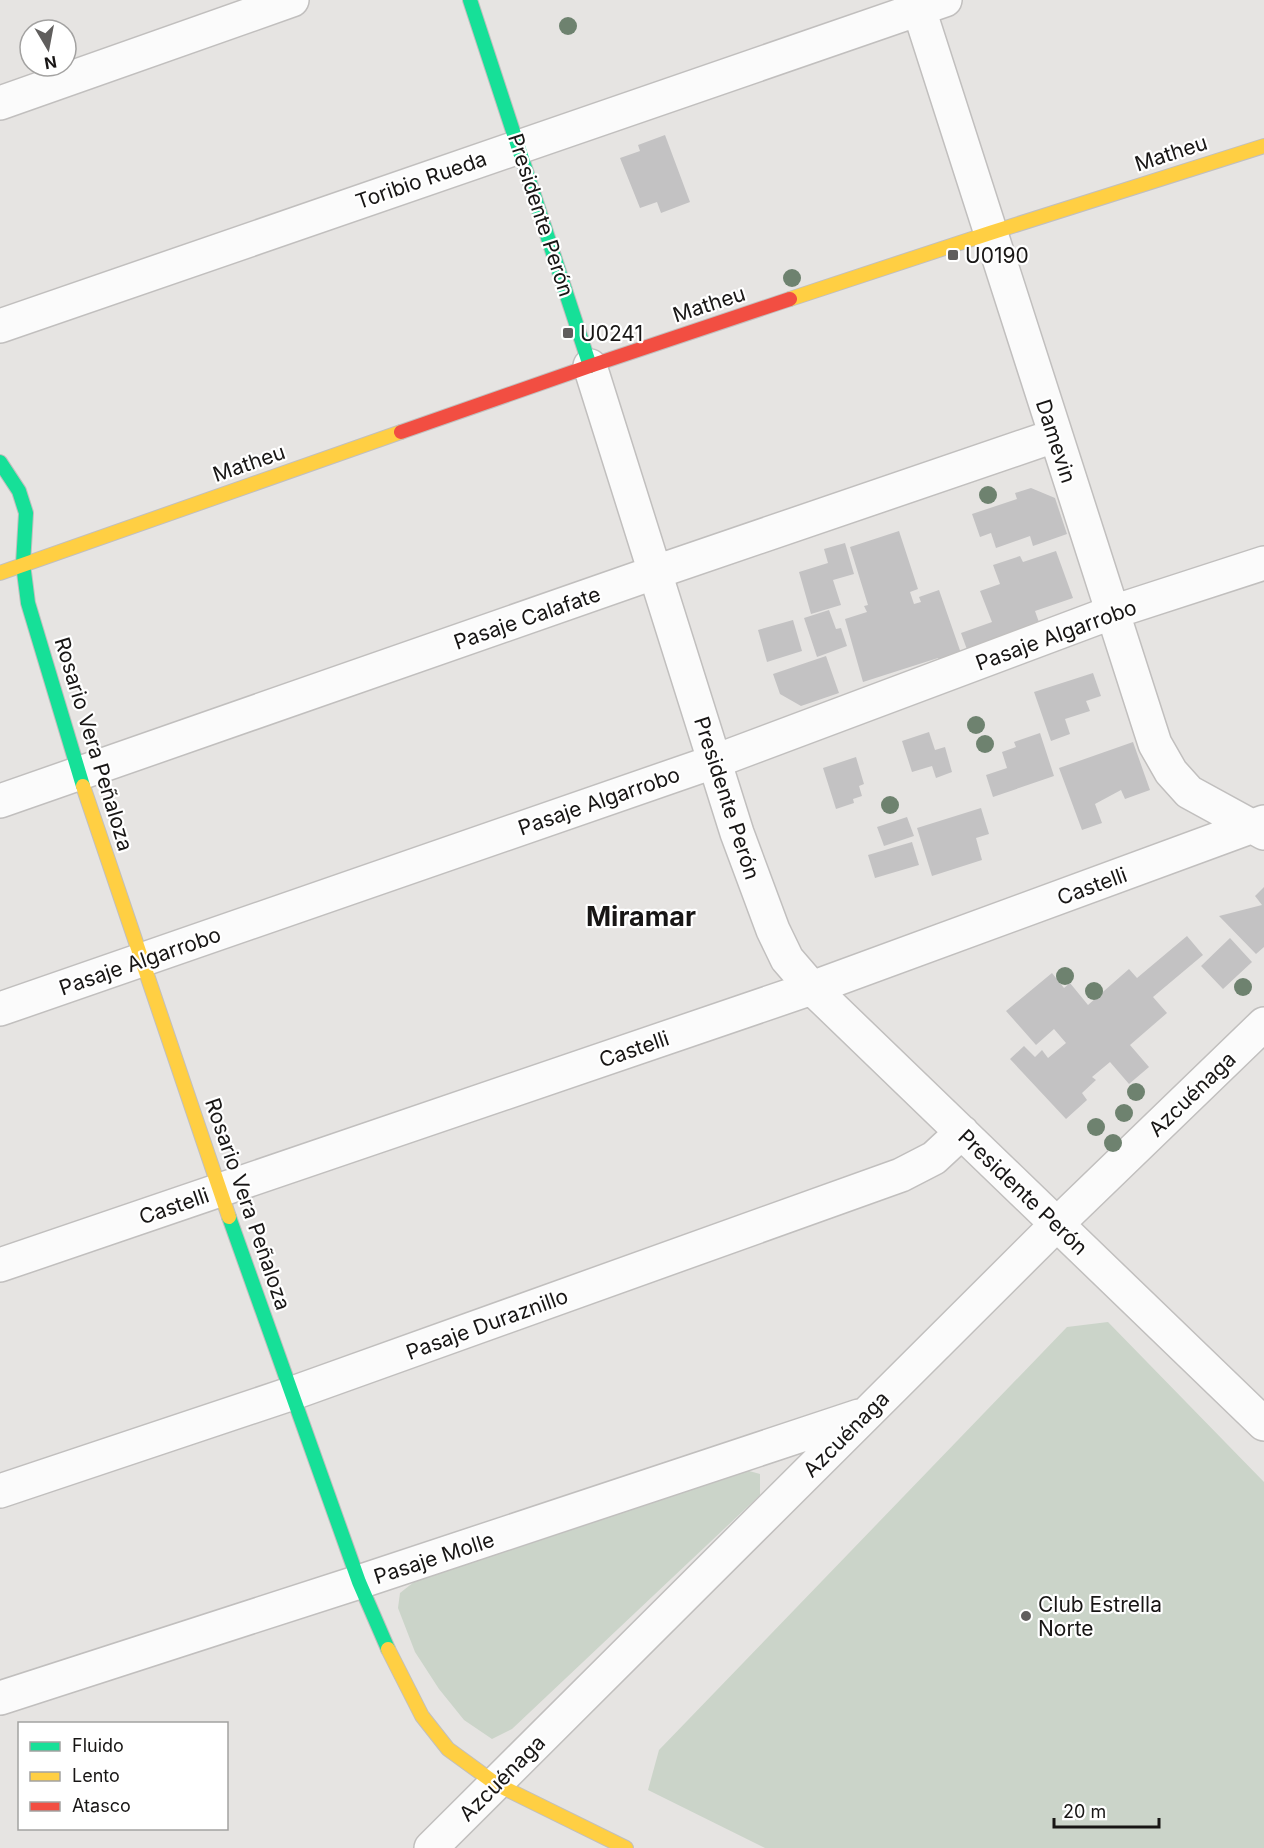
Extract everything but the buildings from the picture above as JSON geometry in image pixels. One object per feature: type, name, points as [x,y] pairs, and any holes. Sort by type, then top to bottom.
[{"type":"street","points":[[0,103],[292,0]]},
{"type":"street","name":"Presidente Perón","points":[[470,0],[656,572],[713,762],[773,930],[787,959],[812,988],[1264,1424]]},
{"type":"street","name":"Toribio Rueda","points":[[0,327],[926,3]]},
{"type":"street","name":"Damevin","points":[[926,3],[990,233],[1155,744],[1171,772],[1189,792],[1260,828]]},
{"type":"street","name":"Matheu","points":[[0,573],[590,366],[990,233],[1264,146]]},
{"type":"street","name":"Pasaje Calafate","points":[[0,801],[1054,436]]},
{"type":"street","name":"Rosario Vera Peñaloza","points":[[0,462],[19,491],[26,513],[23,564],[28,603],[79,775],[220,1191],[359,1582],[397,1669],[422,1716],[448,1749],[496,1784],[626,1848]]},
{"type":"street","name":"Pasaje Algarrobo","points":[[0,1009],[713,762],[1113,612],[1264,563]]},
{"type":"street","name":"Castelli","points":[[0,1264],[812,988],[1260,828]]},
{"type":"street","name":"Azcuénaga","points":[[431,1848],[1056,1225],[1264,1024]]},
{"type":"street","name":"Pasaje Duraznillo","points":[[0,1491],[293,1393],[901,1175],[934,1158],[962,1132]]},
{"type":"street","name":"Pasaje Molle","points":[[0,1698],[359,1582],[867,1413]]},
{"type":"shaded area","name":"Club Estrella Norte","points":[[1108,1322],[1264,1482],[1264,1848],[765,1848],[648,1790],[659,1750],[1067,1327]]},
{"type":"shaded area","points":[[742,1469],[760,1474],[760,1495],[512,1729],[492,1739],[464,1720],[439,1689],[415,1652],[398,1608],[400,1593],[419,1578]]},
{"type":"traffic: fast","points":[[470,0],[590,366]]},
{"type":"traffic: fast","points":[[0,462],[19,491],[26,513],[23,564],[28,603],[83,786]]},
{"type":"traffic: fast","points":[[229,1217],[359,1582],[388,1649]]},
{"type":"traffic: slow","points":[[790,299],[1264,146]]},
{"type":"traffic: slow","points":[[0,573],[401,432]]},
{"type":"traffic: slow","points":[[83,786],[229,1217]]},
{"type":"traffic: slow","points":[[388,1649],[422,1716],[448,1749],[496,1784],[626,1848]]},
{"type":"traffic: jam","points":[[401,432],[790,299]]},
{"type":"place","name":"U0190","points":[[953,255]]},
{"type":"place","name":"U0241","points":[[568,333]]},
{"type":"place","name":"Club Estrella Norte","points":[[1026,1616]]},
{"type":"district","name":"Miramar","points":[[641,916]]}]
